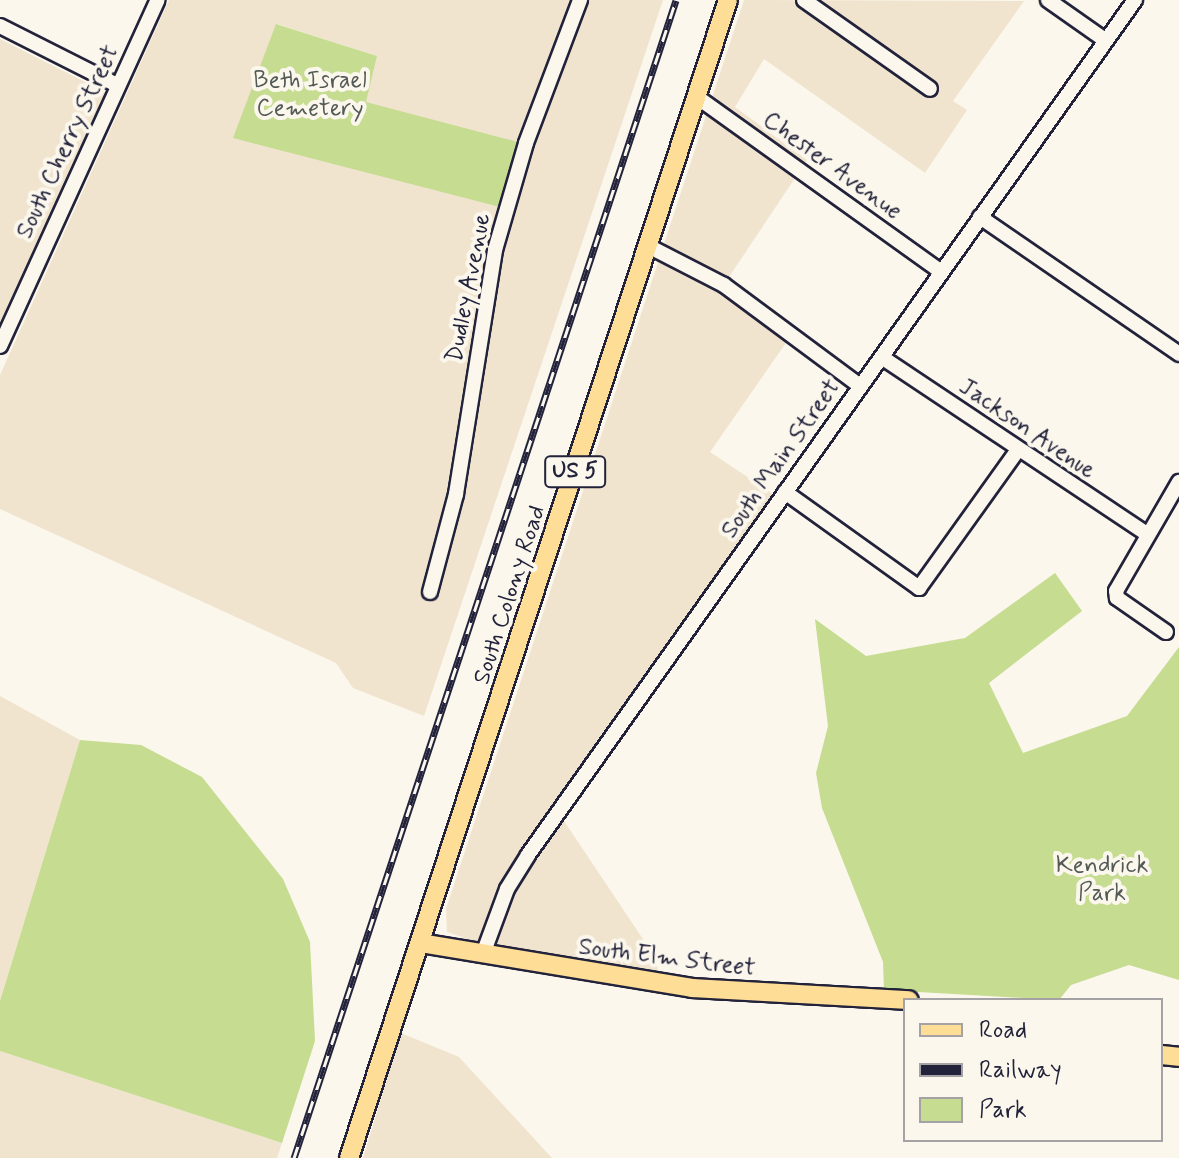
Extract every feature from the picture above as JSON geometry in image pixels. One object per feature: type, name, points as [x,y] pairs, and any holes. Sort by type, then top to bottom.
[{"type":"main road","name":"South Colony Road","points":[[349,1158],[728,0]]},
{"type":"main road","name":"South Elm Street","points":[[421,943],[692,988],[903,1000]]},
{"type":"street","name":"South Cherry Street","points":[[0,346],[158,0]]},
{"type":"street","name":"Dudley Avenue","points":[[430,592],[454,505],[495,250],[526,143],[580,0]]},
{"type":"street","points":[[804,0],[930,89]]},
{"type":"street","points":[[1048,0],[1105,40]]},
{"type":"street","name":"South Main Street","points":[[483,954],[505,892],[528,855],[1135,0]]},
{"type":"street","points":[[0,26],[117,85]]},
{"type":"street","name":"Chester Avenue","points":[[697,97],[941,272]]},
{"type":"street","points":[[980,217],[1179,354]]},
{"type":"street","points":[[648,246],[724,285],[860,386]]},
{"type":"street","name":"Jackson Avenue","points":[[883,358],[1017,451],[1147,534]]},
{"type":"street","points":[[785,492],[919,588],[1017,451]]},
{"type":"street","points":[[1166,632],[1117,598],[1116,591],[1179,482]]},
{"type":"shaded area","points":[[169,0],[663,0],[424,716],[353,688],[336,663],[0,509],[0,375]],"holes":[[[277,24],[377,56],[365,102]]]},
{"type":"shaded area","points":[[744,0],[1024,1],[953,101],[967,110],[925,173],[764,59],[735,107],[807,160],[729,277],[797,327],[710,452],[776,496],[556,809],[655,957],[659,975],[507,953],[447,932],[446,909]]},
{"type":"shaded area","points":[[0,39],[107,93],[0,329]]},
{"type":"shaded area","points":[[0,696],[80,740],[0,1001]]},
{"type":"shaded area","points":[[401,1033],[459,1057],[552,1158],[363,1158]]},
{"type":"shaded area","points":[[0,1051],[282,1143],[277,1158],[0,1158]]},
{"type":"green space","name":"Beth Israel Cemetery","points":[[276,24],[377,56],[366,102],[518,142],[500,207],[233,138]]},
{"type":"green space","name":"Kendrick Park","points":[[1055,573],[1082,611],[989,683],[1023,753],[1127,716],[1179,647],[1179,980],[1129,965],[1071,985],[1061,998],[884,990],[883,962],[822,808],[816,773],[828,726],[815,619],[866,656],[965,638]]},
{"type":"green space","points":[[80,740],[141,745],[202,777],[283,879],[310,942],[315,1041],[282,1143],[0,1051],[0,1001]]},
{"type":"railway","points":[[294,1158],[676,0]]}]
